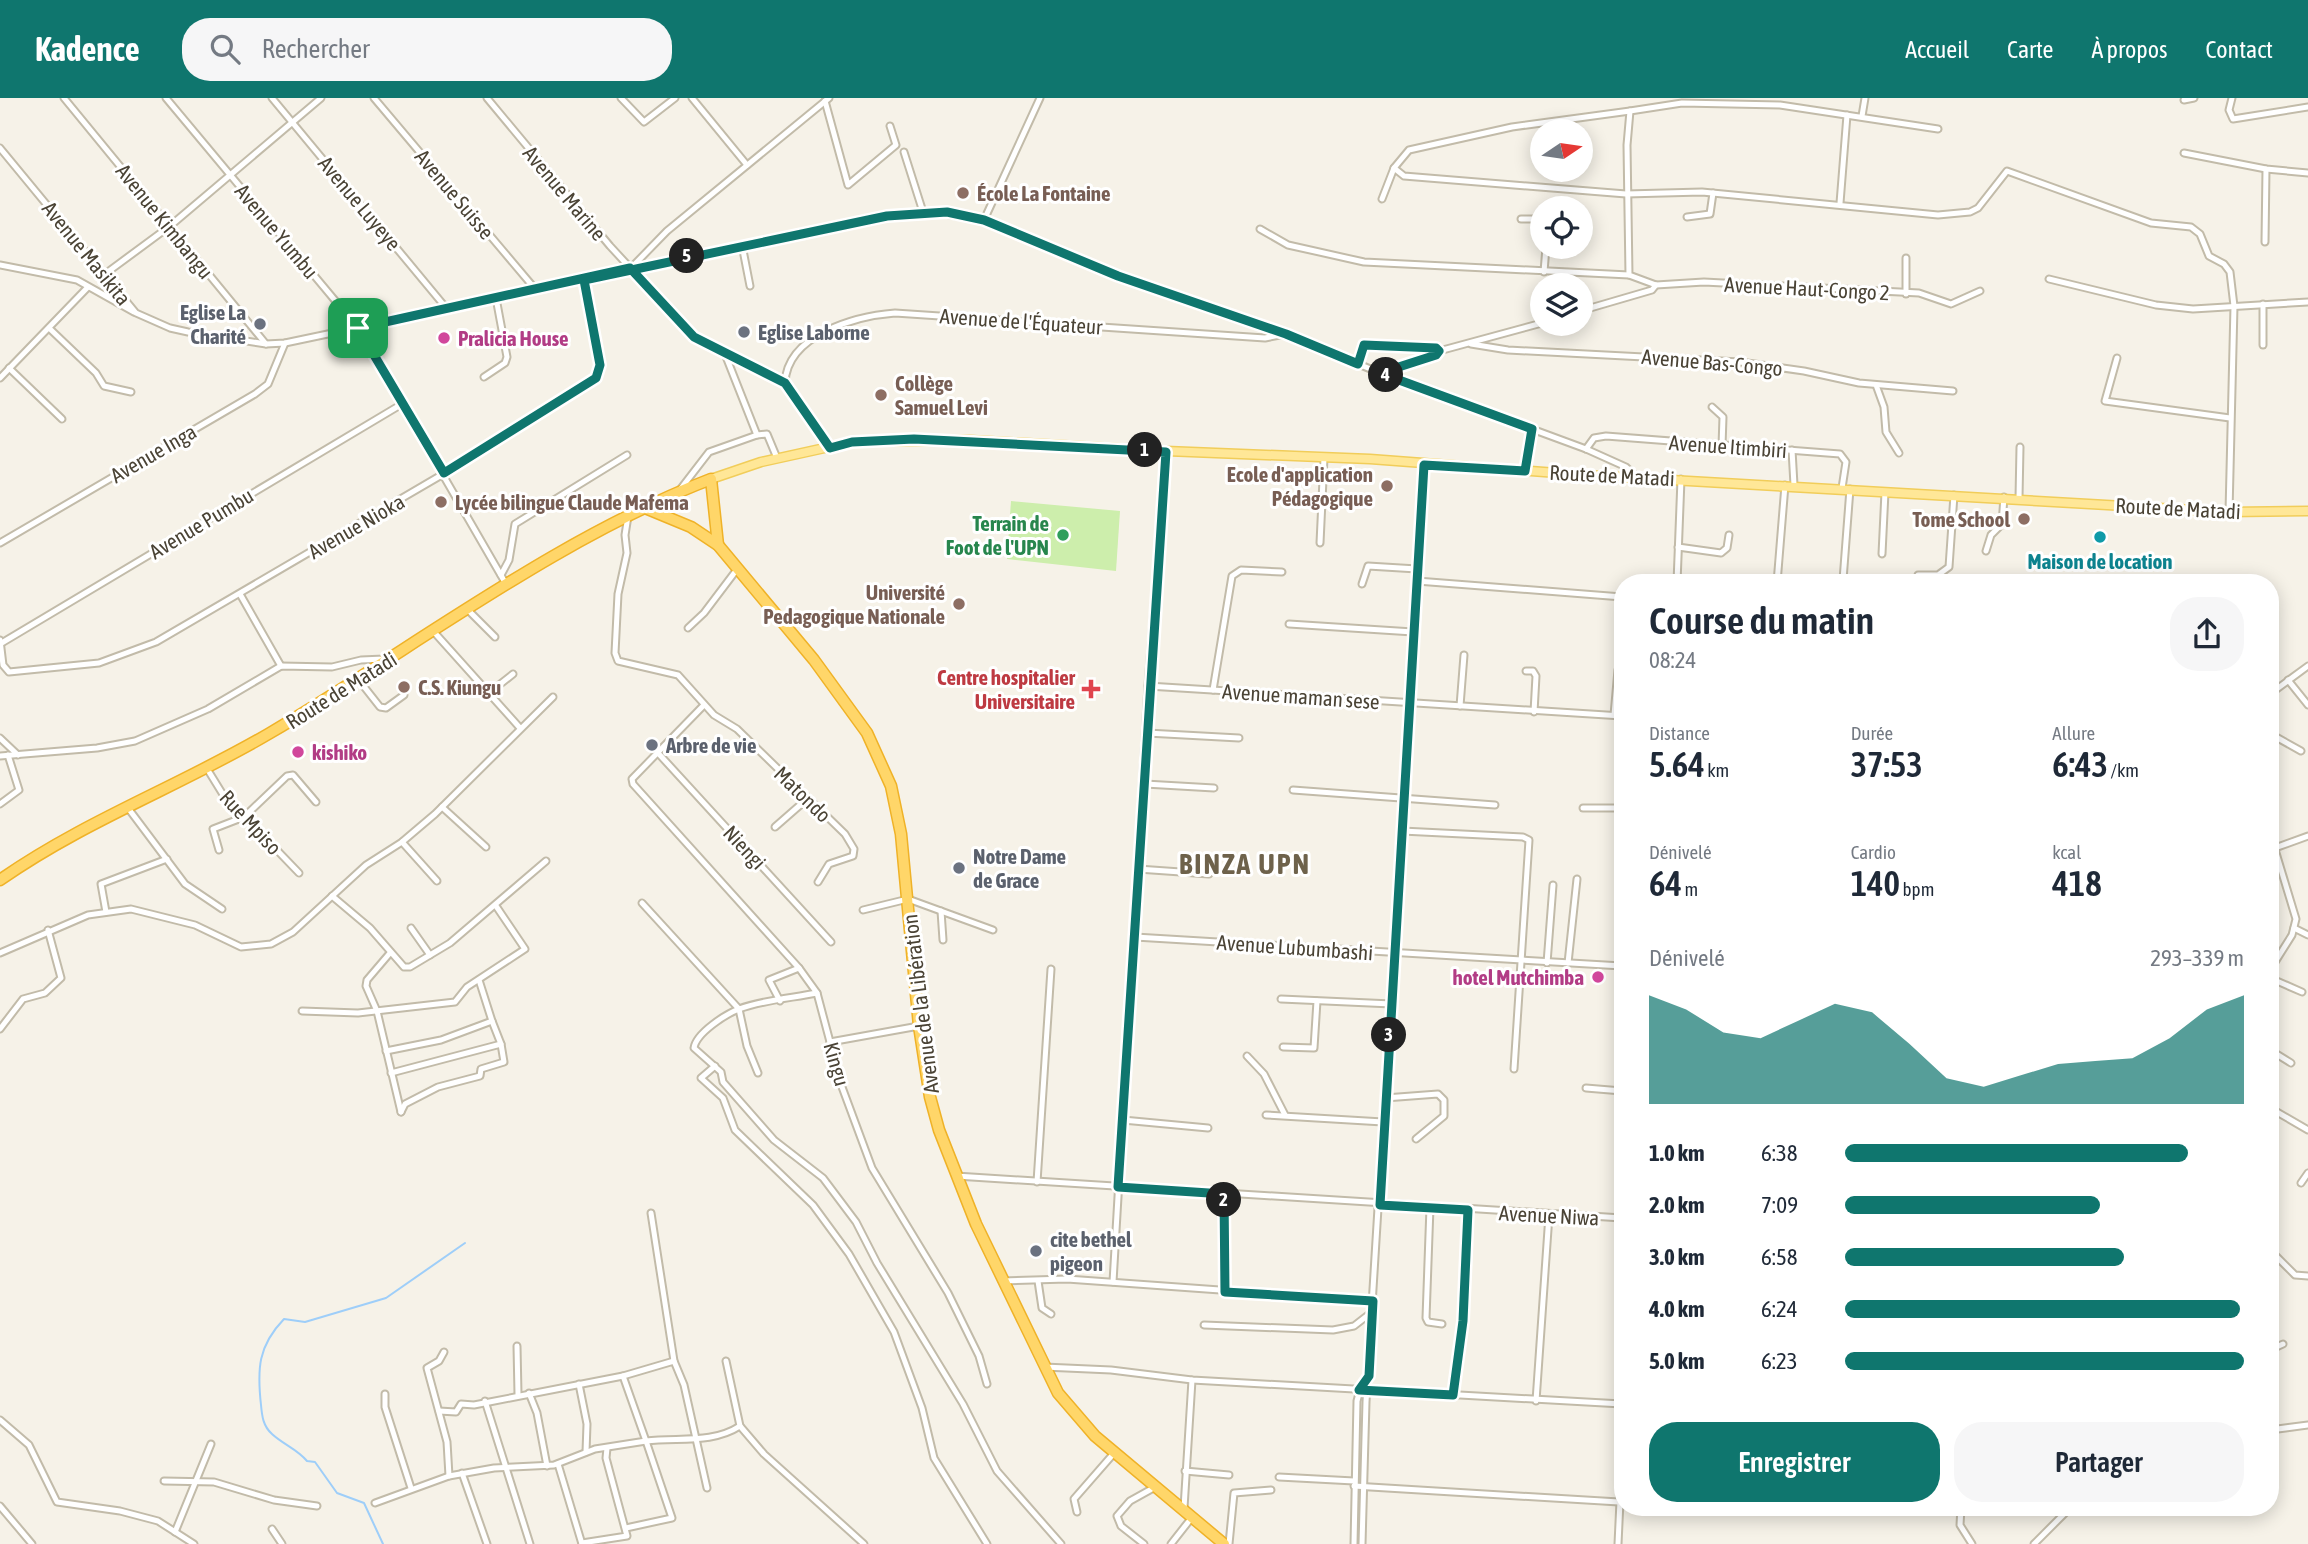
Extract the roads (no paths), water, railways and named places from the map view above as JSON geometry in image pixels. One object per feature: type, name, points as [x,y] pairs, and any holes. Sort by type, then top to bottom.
[{"type":"highway","name":"Route de Matadi","points":[[0,880],[47,850],[262,738],[468,610],[628,516],[711,479]]},
{"type":"highway","points":[[711,479],[718,545]]},
{"type":"highway","name":"Avenue de la Libération","points":[[645,508],[691,527],[718,545],[821,670],[867,733],[883,765],[895,802],[908,899],[919,1026],[930,1097],[956,1176],[1002,1281],[1044,1367],[1070,1409],[1115,1452],[1227,1544]]},
{"type":"main road","name":"Route de Matadi","points":[[711,479],[777,458],[852,442],[914,439],[1370,459],[1424,465],[2229,512],[2308,512]]},
{"type":"street","name":"Avenue Kimbangu","points":[[64,98],[266,344]]},
{"type":"street","name":"Avenue Yumbu","points":[[166,98],[358,328],[508,587]]},
{"type":"street","name":"Avenue Luyeye","points":[[272,98],[447,309]]},
{"type":"street","points":[[105,274],[170,226],[321,98]]},
{"type":"street","name":"Avenue Suisse","points":[[374,98],[536,290]]},
{"type":"street","name":"Avenue Marine","points":[[487,98],[630,268],[694,337],[785,383],[830,448]]},
{"type":"street","points":[[621,98],[644,122],[675,98]]},
{"type":"street","points":[[692,98],[747,165]]},
{"type":"street","points":[[984,220],[1040,98]]},
{"type":"street","points":[[1760,106],[1761,98]]},
{"type":"street","points":[[1862,116],[1865,98]]},
{"type":"street","points":[[2184,100],[2194,98]]},
{"type":"street","points":[[2232,98],[2229,110],[2233,119],[2308,107]]},
{"type":"street","points":[[630,268],[667,231],[827,99],[848,185],[897,145],[890,126]]},
{"type":"street","points":[[1382,200],[1394,168],[1402,156],[1416,148],[1512,127],[1682,103],[1790,106],[1938,129]]},
{"type":"street","points":[[1629,275],[1627,145],[1630,111]]},
{"type":"street","points":[[1840,203],[1847,115]]},
{"type":"street","name":"Avenue Masikita","points":[[0,148],[136,313],[170,328],[266,344],[285,343],[742,245],[923,212],[947,212],[984,220],[1118,276],[1286,334],[1380,373],[1586,449],[1626,467],[1638,478]]},
{"type":"street","points":[[904,152],[923,212]]},
{"type":"street","points":[[2184,153],[2266,169],[2308,173]]},
{"type":"street","points":[[1394,168],[1404,176],[1445,181],[1629,194],[1713,193],[1840,203],[1938,215],[1970,212],[1982,204],[2007,171],[2151,223],[2196,230],[2209,256],[2224,264],[2230,272],[2234,306],[2229,512]]},
{"type":"street","points":[[2265,242],[2266,169]]},
{"type":"street","points":[[1687,217],[1710,215],[1713,193]]},
{"type":"street","points":[[1521,219],[1530,219]]},
{"type":"street","name":"Avenue Haut-Congo 2","points":[[1260,229],[1288,245],[1364,262],[1629,275],[1656,285],[1704,282],[1926,295],[1932,300],[1951,304],[1980,291]]},
{"type":"street","points":[[742,245],[750,286]]},
{"type":"street","points":[[1906,258],[1906,294]]},
{"type":"street","points":[[1545,272],[1546,259]]},
{"type":"street","points":[[0,265],[55,274],[88,287],[136,313]]},
{"type":"street","points":[[2049,279],[2156,305],[2193,309],[2308,302]]},
{"type":"street","name":"Avenue Nioka","points":[[0,642],[3,665],[9,672],[99,663],[118,658],[156,642],[444,473],[596,378],[600,365],[584,280]]},
{"type":"street","points":[[1593,307],[1652,290],[1656,285]]},
{"type":"street","points":[[0,378],[88,287]]},
{"type":"street","points":[[484,377],[505,363],[507,357],[496,298]]},
{"type":"street","points":[[2263,304],[2263,345]]},
{"type":"street","name":"Avenue de l'Équateur","points":[[785,383],[797,355],[815,337],[870,315],[935,316],[1265,338],[1286,334]]},
{"type":"street","points":[[1380,373],[1434,356],[1439,351],[1530,327]]},
{"type":"street","points":[[49,328],[96,373],[104,386],[131,392]]},
{"type":"street","name":"Avenue Inga","points":[[0,543],[255,394],[268,384],[285,343]]},
{"type":"street","points":[[1358,364],[1364,345],[1368,344],[1434,348],[1439,351]]},
{"type":"street","name":"Avenue Bas-Congo","points":[[1471,344],[1508,350],[1740,362],[1876,385],[1953,391]]},
{"type":"street","points":[[725,354],[757,435]]},
{"type":"street","points":[[2117,358],[2105,401],[2230,418]]},
{"type":"street","points":[[9,368],[62,419]]},
{"type":"street","points":[[1876,385],[1884,407],[1886,432],[1899,453]]},
{"type":"street","name":"Avenue Pumbu","points":[[0,642],[402,404]]},
{"type":"street","points":[[1712,407],[1723,417],[1722,446]]},
{"type":"street","points":[[1525,471],[1532,429]]},
{"type":"street","points":[[678,492],[709,452],[757,435],[767,435],[777,458]]},
{"type":"street","name":"Avenue Itimbiri","points":[[1586,449],[1594,438],[1606,436],[1840,454],[1846,462],[1843,574]]},
{"type":"street","points":[[2019,498],[2020,447]]},
{"type":"street","points":[[1778,574],[1792,450]]},
{"type":"street","points":[[1113,1282],[1145,784],[1148,686],[1166,452]]},
{"type":"street","points":[[501,575],[509,560],[515,524],[627,455]]},
{"type":"street","points":[[1320,543],[1324,458]]},
{"type":"street","points":[[1362,1544],[1372,1312],[1424,465]]},
{"type":"street","points":[[1677,574],[1681,479]]},
{"type":"street","points":[[1882,554],[1885,492]]},
{"type":"street","points":[[1939,574],[1949,567],[1954,495]]},
{"type":"street","points":[[1986,551],[1991,535],[2002,524],[2004,498]]},
{"type":"street","name":"Matondo","points":[[628,516],[626,553],[618,594],[615,653],[618,661],[678,675],[704,705],[737,729],[845,834],[854,849],[853,856],[824,869],[818,883]]},
{"type":"street","points":[[1678,547],[1721,553],[1727,548],[1729,535]]},
{"type":"street","points":[[1362,584],[1368,566],[1418,569]]},
{"type":"street","points":[[688,628],[704,614],[738,568]]},
{"type":"street","points":[[1213,690],[1232,576],[1241,570],[1282,572]]},
{"type":"street","points":[[1417,581],[1614,596]]},
{"type":"street","points":[[240,594],[281,666]]},
{"type":"street","points":[[468,610],[495,637]]},
{"type":"street","points":[[1289,624],[1413,632]]},
{"type":"street","points":[[434,632],[520,728]]},
{"type":"street","points":[[1460,706],[1464,655]]},
{"type":"street","points":[[0,756],[97,748],[135,741],[208,709],[281,666],[332,667],[361,660],[391,659]]},
{"type":"street","points":[[2279,687],[2308,666]]},
{"type":"street","points":[[1526,671],[1533,671],[1536,676],[1534,712]]},
{"type":"street","points":[[489,693],[513,674]]},
{"type":"street","points":[[358,679],[382,708],[404,695]]},
{"type":"street","points":[[2288,680],[2308,705]]},
{"type":"street","name":"Avenue maman sese","points":[[1148,686],[1614,715]]},
{"type":"street","points":[[0,953],[88,915],[142,909],[195,925],[241,947],[271,944],[283,939],[366,865],[402,842],[442,807],[553,697]]},
{"type":"street","points":[[658,753],[704,705]]},
{"type":"street","points":[[1147,733],[1239,738]]},
{"type":"street","points":[[0,738],[19,755]]},
{"type":"street","points":[[2279,739],[2301,751]]},
{"type":"street","name":"Kingu","points":[[658,753],[632,781],[799,968],[817,993],[842,1087],[872,1168],[954,1303],[979,1356],[987,1384]]},
{"type":"street","name":"Niengi","points":[[658,753],[831,942]]},
{"type":"street","points":[[0,804],[19,790],[8,755]]},
{"type":"street","name":"Rue Mpiso","points":[[206,767],[222,793],[299,873]]},
{"type":"street","points":[[219,850],[213,828],[244,817],[289,775],[293,775],[316,802]]},
{"type":"street","points":[[1145,784],[1214,788]]},
{"type":"street","points":[[1293,790],[1495,805]]},
{"type":"street","points":[[775,827],[807,799]]},
{"type":"street","points":[[442,807],[486,847]]},
{"type":"street","points":[[128,808],[185,884],[222,909]]},
{"type":"street","points":[[1583,808],[1614,808]]},
{"type":"street","points":[[1402,831],[1527,838],[1514,1069]]},
{"type":"street","points":[[2279,846],[2308,836]]},
{"type":"street","points":[[402,842],[437,881]]},
{"type":"street","points":[[106,912],[101,884],[167,859]]},
{"type":"street","points":[[332,895],[370,928],[406,968],[430,955],[496,906],[546,861]]},
{"type":"street","points":[[2279,863],[2294,909],[2294,928],[2279,954]]},
{"type":"street","points":[[1138,869],[1209,874]]},
{"type":"street","points":[[1568,963],[1577,879]]},
{"type":"street","points":[[1547,963],[1553,886]]},
{"type":"street","points":[[863,910],[908,899],[993,930]]},
{"type":"street","points":[[642,903],[739,1009],[747,1046],[758,1073]]},
{"type":"street","points":[[302,1011],[346,1014],[454,1002],[467,987],[525,950],[496,906]]},
{"type":"street","points":[[941,911],[943,940]]},
{"type":"street","points":[[411,928],[430,955]]},
{"type":"street","points":[[2294,928],[2308,935]]},
{"type":"street","points":[[0,1029],[23,999],[40,996],[58,984],[60,972],[48,930]]},
{"type":"street","name":"Avenue Lubumbashi","points":[[1135,937],[1614,966]]},
{"type":"street","points":[[390,953],[367,980],[366,988],[377,1011],[401,1112],[405,1104],[416,1098],[439,1087],[480,1076],[481,1069],[504,1062],[501,1044],[480,980]]},
{"type":"street","points":[[780,1001],[769,980],[799,968]]},
{"type":"street","points":[[1037,1182],[1051,969]]},
{"type":"street","points":[[2279,982],[2302,992]]},
{"type":"street","points":[[817,993],[739,1009],[709,1028],[695,1042],[694,1048],[721,1072],[723,1082],[774,1140],[823,1178],[856,1222],[877,1264],[963,1404],[997,1471],[1061,1544]]},
{"type":"street","points":[[1281,999],[1392,1004]]},
{"type":"street","points":[[1283,1047],[1314,1048],[1317,1001]]},
{"type":"street","points":[[386,1051],[441,1040],[492,1021]]},
{"type":"street","points":[[830,1042],[919,1026]]},
{"type":"street","points":[[391,1073],[501,1044]]},
{"type":"street","points":[[1247,1056],[1264,1074],[1285,1115]]},
{"type":"street","points":[[2279,1056],[2291,1063]]},
{"type":"street","points":[[715,1066],[701,1078],[723,1098],[735,1130],[813,1205],[849,1254],[894,1332],[922,1408],[934,1458],[987,1544]]},
{"type":"street","points":[[1586,1088],[1614,1090]]},
{"type":"street","points":[[1385,1098],[1438,1094],[1444,1100],[1444,1116],[1416,1139]]},
{"type":"street","points":[[2279,1113],[2308,1130]]},
{"type":"street","points":[[1266,1115],[1383,1122]]},
{"type":"street","points":[[1123,1120],[1208,1128]]},
{"type":"street","points":[[2301,1183],[2308,1173]]},
{"type":"street","name":"Avenue Niwa","points":[[956,1176],[1380,1205],[1614,1218]]},
{"type":"street","points":[[1224,1194],[1225,1292]]},
{"type":"street","points":[[1430,1207],[1426,1318],[1428,1322],[1442,1324]]},
{"type":"street","points":[[1453,1395],[1463,1321],[1468,1210]]},
{"type":"street","points":[[651,1213],[674,1361],[684,1385],[707,1488]]},
{"type":"street","points":[[1536,1401],[1549,1215]]},
{"type":"street","points":[[2279,1259],[2295,1275],[2308,1276]]},
{"type":"street","points":[[1002,1281],[1067,1279],[1373,1301]]},
{"type":"street","points":[[1038,1281],[1042,1308],[1051,1314]]},
{"type":"street","points":[[1204,1325],[1333,1330],[1354,1326],[1372,1312]]},
{"type":"street","points":[[2279,1347],[2283,1345]]},
{"type":"street","points":[[517,1346],[518,1394]]},
{"type":"street","points":[[444,1352],[439,1360],[427,1368],[447,1442],[449,1476]]},
{"type":"street","points":[[439,1411],[456,1412],[461,1404],[474,1405],[528,1392],[622,1376],[674,1361]]},
{"type":"street","points":[[726,1361],[740,1426],[764,1454],[864,1544]]},
{"type":"street","points":[[1044,1367],[1111,1370],[1192,1380],[1614,1404]]},
{"type":"street","points":[[622,1376],[672,1518],[626,1528]]},
{"type":"street","points":[[1353,1544],[1359,1390],[1369,1376]]},
{"type":"street","points":[[1184,1508],[1192,1380]]},
{"type":"street","points":[[579,1384],[587,1424],[586,1452]]},
{"type":"street","points":[[528,1392],[537,1413],[547,1466]]},
{"type":"street","points":[[385,1394],[385,1406],[411,1488]]},
{"type":"street","points":[[485,1401],[530,1544]]},
{"type":"street","points":[[0,1420],[29,1445],[57,1502],[143,1517],[194,1544]]},
{"type":"street","points":[[2279,1429],[2308,1425]]},
{"type":"street","points":[[375,1503],[411,1488],[462,1473],[547,1466],[586,1452],[646,1441],[721,1437],[740,1426]]},
{"type":"street","points":[[175,1532],[211,1444]]},
{"type":"street","points":[[558,1464],[582,1544],[624,1539],[627,1536],[626,1528],[608,1466],[607,1448]]},
{"type":"street","points":[[1077,1511],[1073,1499],[1115,1452]]},
{"type":"street","points":[[1185,1471],[1229,1475]]},
{"type":"street","points":[[462,1473],[487,1544]]},
{"type":"street","points":[[1279,1477],[1363,1486],[1614,1502]]},
{"type":"street","points":[[164,1481],[197,1479],[274,1500],[317,1506]]},
{"type":"street","points":[[1144,1544],[1121,1526],[1117,1516],[1130,1501],[1157,1486]]},
{"type":"street","points":[[1227,1544],[1236,1490],[1271,1490]]},
{"type":"street","points":[[0,1506],[32,1544]]},
{"type":"street","points":[[1171,1544],[1193,1516]]},
{"type":"street","points":[[1618,1544],[1619,1516]]},
{"type":"street","points":[[1960,1516],[1959,1525],[1972,1544]]},
{"type":"street","points":[[2034,1544],[2062,1516]]},
{"type":"street","points":[[272,1529],[282,1544]]},
{"type":"waterway","points":[[383,1544],[364,1503],[337,1493],[315,1462],[307,1461],[267,1428],[260,1392],[261,1359],[269,1339],[284,1319],[305,1322],[386,1298],[465,1243]]},
{"type":"place","name":"École La Fontaine","points":[[963,193]]},
{"type":"place","name":"Eglise La Charité","points":[[260,324]]},
{"type":"place","name":"Eglise Laborne","points":[[744,332]]},
{"type":"place","name":"Pralicia House","points":[[444,338]]},
{"type":"place","name":"Collège Samuel Levi","points":[[881,395]]},
{"type":"place","name":"Ecole d'application Pédagogique","points":[[1387,486]]},
{"type":"place","name":"Lycée bilingue Claude Mafema","points":[[441,502]]},
{"type":"place","name":"Tome School","points":[[2024,519]]},
{"type":"place","name":"Terrain de Foot de l'UPN","points":[[1063,535]]},
{"type":"place","name":"Maison de location","points":[[2100,537]]},
{"type":"place","name":"Université Pedagogique Nationale","points":[[959,604]]},
{"type":"place","name":"C.S. Kiungu","points":[[404,687]]},
{"type":"place","name":"Centre hospitalier Universitaire","points":[[1091,689]]},
{"type":"place","name":"Arbre de vie","points":[[652,745]]},
{"type":"place","name":"kishiko","points":[[298,752]]},
{"type":"place","name":"Notre Dame de Grace","points":[[959,868]]},
{"type":"place","name":"hotel Mutchimba","points":[[1598,977]]},
{"type":"place","name":"cite bethel pigeon","points":[[1036,1251]]},
{"type":"district","name":"BINZA UPN","points":[[1245,864]]}]
